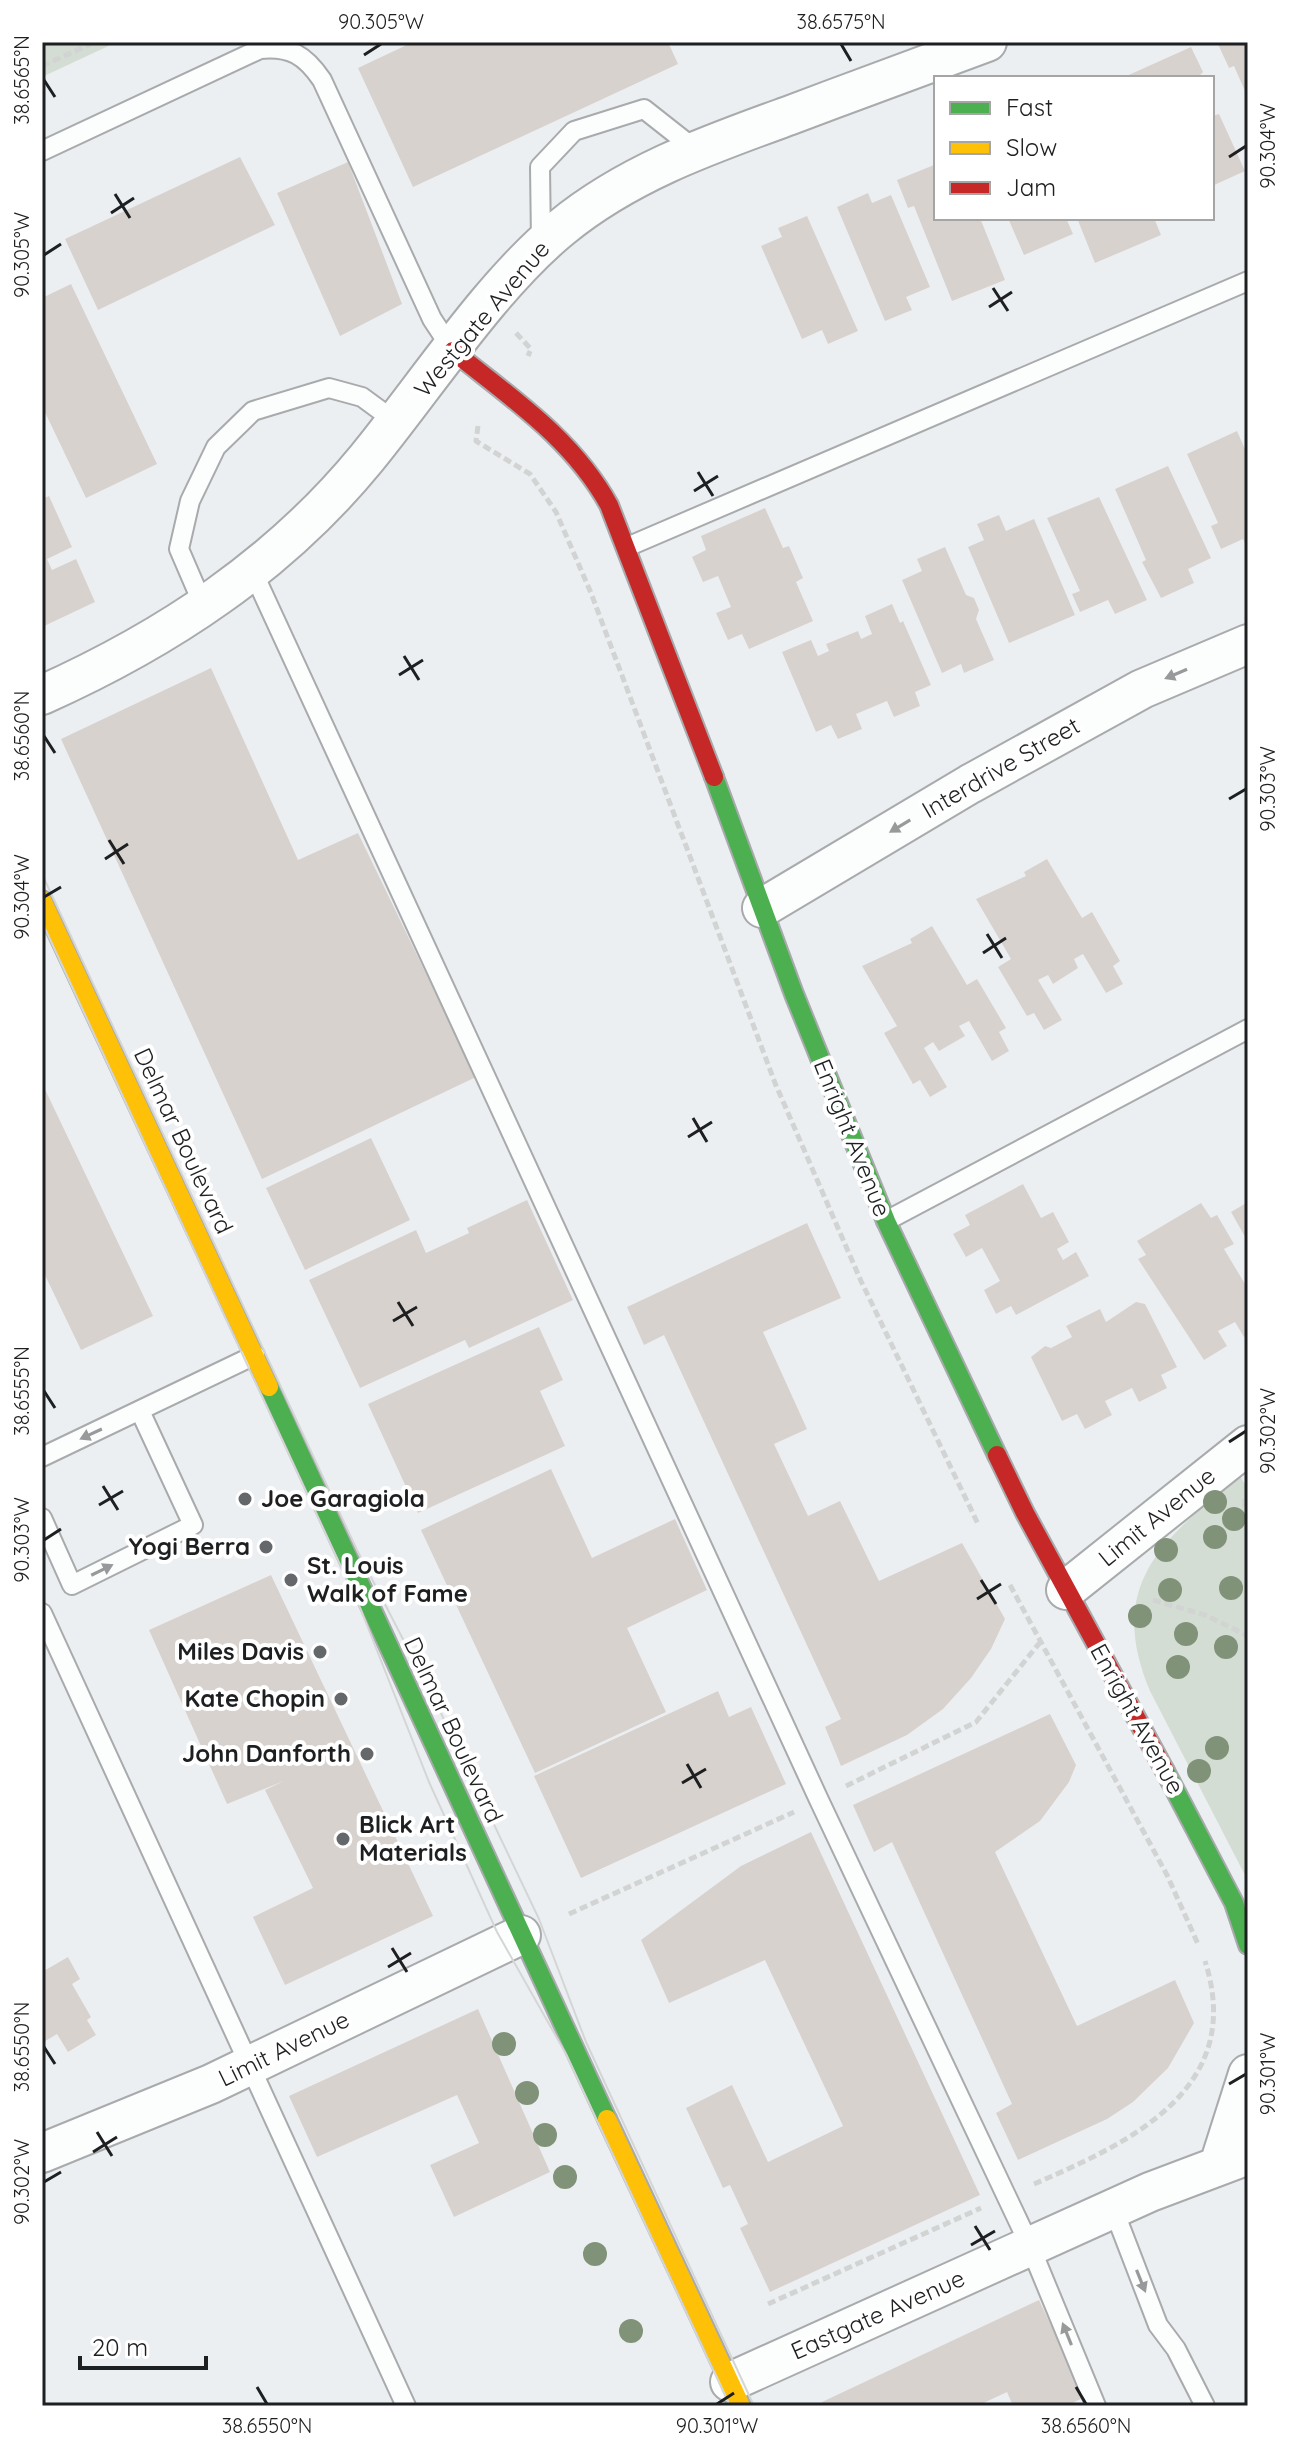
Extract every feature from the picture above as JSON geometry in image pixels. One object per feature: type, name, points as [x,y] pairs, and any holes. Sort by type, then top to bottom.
[{"type":"street","name":"Westgate Avenue","points":[[42,695],[106,667],[204,607],[253,572],[313,517],[396,422],[506,284],[560,229],[609,193],[696,150],[987,42]]},
{"type":"street","name":"Enright Avenue","points":[[453,351],[558,435],[592,474],[627,547],[762,908],[886,1221],[984,1431],[1066,1590],[1208,1849],[1234,1903],[1248,1945]]},
{"type":"street","name":"Interdrive Street","points":[[762,908],[970,784],[1142,689],[1248,644]]},
{"type":"street","name":"Delmar Boulevard","points":[[42,900],[735,2394]]},
{"type":"street","name":"Limit Avenue","points":[[1066,1590],[1245,1454]]},
{"type":"street","name":"Limit Avenue","points":[[42,2153],[249,2066],[521,1935]]},
{"type":"street","points":[[1234,2160],[1248,2074]]},
{"type":"street","name":"Eastgate Avenue","points":[[735,2394],[1030,2246],[1113,2208],[1234,2160]]},
{"type":"lane","points":[[42,151],[260,49],[295,52],[309,61],[322,80],[432,319],[453,351]]},
{"type":"lane","points":[[541,248],[540,167],[574,131],[644,109],[696,150]]},
{"type":"lane","points":[[627,547],[1248,281]]},
{"type":"lane","points":[[204,607],[179,549],[190,501],[216,447],[253,411],[329,388],[362,397],[396,422]]},
{"type":"lane","points":[[253,572],[819,1800],[1030,2246],[1096,2406]]},
{"type":"lane","points":[[886,1221],[1248,1029]]},
{"type":"lane","points":[[42,1457],[255,1355]]},
{"type":"lane","points":[[42,1518],[72,1585],[193,1525],[140,1411]]},
{"type":"lane","points":[[42,1613],[406,2406]]},
{"type":"lane","points":[[1113,2208],[1158,2325],[1176,2349],[1205,2406]]},
{"type":"path","points":[[42,66],[95,42]]},
{"type":"path","points":[[486,415],[477,427],[476,441],[530,474],[556,512],[591,593],[775,1083],[861,1281],[982,1531]]},
{"type":"path","points":[[1244,1497],[1248,1545]]},
{"type":"path","points":[[768,2304],[1114,2148],[1167,2111],[1201,2065],[1213,2037],[1216,2012],[1202,1954],[1167,1875],[1004,1572]]},
{"type":"path","points":[[1153,1600],[1205,1615],[1248,1636]]},
{"type":"shaded area","points":[[42,42],[117,42],[42,77]]},
{"type":"shaded area","points":[[1240,1476],[1248,1489],[1248,1881],[1150,1691],[1138,1654],[1134,1621],[1138,1593],[1149,1567],[1187,1521]]},
{"type":"building","points":[[413,42],[668,42],[678,64],[413,187],[358,68]]},
{"type":"building","points":[[1217,42],[1248,42],[1248,98],[1234,66],[1229,68]]},
{"type":"building","points":[[1191,47],[1203,72],[1199,76],[1126,76]]},
{"type":"building","points":[[1219,114],[1245,171],[1214,185],[1214,115]]},
{"type":"building","points":[[240,157],[275,225],[98,310],[65,239]]},
{"type":"building","points":[[348,162],[402,304],[340,336],[277,193]]},
{"type":"building","points":[[934,165],[934,220],[981,220],[1005,280],[952,301],[914,206],[908,208],[897,180]]},
{"type":"building","points":[[868,193],[872,203],[891,195],[930,287],[906,297],[912,310],[885,321],[837,207]]},
{"type":"building","points":[[807,216],[858,331],[828,344],[822,330],[802,339],[761,246],[782,237],[778,228]]},
{"type":"building","points":[[1009,220],[1067,220],[1073,234],[1024,255]]},
{"type":"building","points":[[1078,220],[1155,220],[1161,235],[1095,263]]},
{"type":"building","points":[[71,284],[157,464],[86,498],[42,406],[42,298]]},
{"type":"building","points":[[1237,431],[1248,456],[1248,549],[1243,539],[1221,549],[1211,526],[1218,523],[1187,454]]},
{"type":"building","points":[[1168,466],[1211,558],[1188,569],[1194,583],[1161,598],[1142,562],[1146,560],[1115,489]]},
{"type":"building","points":[[49,496],[72,547],[47,559],[52,570],[76,559],[95,602],[42,627],[42,499]]},
{"type":"building","points":[[1099,497],[1147,600],[1115,614],[1108,600],[1080,612],[1072,594],[1080,591],[1047,518]]},
{"type":"building","points":[[765,508],[783,548],[789,546],[803,578],[796,582],[813,621],[749,649],[742,634],[728,640],[716,613],[731,607],[718,576],[703,582],[692,557],[706,550],[701,536]]},
{"type":"building","points":[[999,515],[1006,531],[1034,519],[1075,615],[1009,643],[968,547],[984,540],[977,524]]},
{"type":"building","points":[[945,547],[966,595],[974,598],[979,610],[976,619],[994,660],[964,673],[961,664],[942,673],[902,580],[922,571],[917,559]]},
{"type":"building","points":[[892,604],[900,623],[903,621],[931,685],[915,692],[920,706],[894,717],[887,701],[856,714],[862,729],[838,739],[831,725],[816,732],[782,652],[811,640],[818,656],[829,651],[826,644],[858,631],[861,639],[872,634],[865,616]]},
{"type":"building","points":[[211,668],[298,860],[358,833],[476,1077],[262,1179],[61,739]]},
{"type":"building","points":[[1047,859],[1082,918],[1092,912],[1120,961],[1113,966],[1123,984],[1106,993],[1083,954],[1074,959],[1078,968],[1053,984],[1048,975],[1038,980],[1062,1020],[1044,1030],[1034,1013],[1027,1016],[998,967],[1011,959],[976,899],[1026,876],[1024,872]]},
{"type":"building","points":[[932,926],[967,985],[977,979],[1006,1028],[999,1032],[1009,1051],[992,1061],[969,1021],[959,1026],[965,1036],[939,1051],[933,1042],[924,1048],[947,1087],[930,1097],[920,1080],[913,1084],[884,1033],[897,1026],[862,966],[912,943],[910,939]]},
{"type":"building","points":[[42,1083],[153,1316],[81,1350],[42,1269]]},
{"type":"building","points":[[371,1138],[410,1220],[305,1270],[266,1188]]},
{"type":"building","points":[[1023,1184],[1041,1218],[1053,1212],[1069,1242],[1057,1249],[1063,1260],[1076,1252],[1089,1276],[1016,1315],[1011,1306],[996,1314],[984,1290],[1000,1281],[982,1248],[966,1257],[953,1234],[970,1225],[965,1215]]},
{"type":"building","points":[[527,1200],[573,1300],[469,1348],[465,1340],[360,1388],[309,1280],[416,1230],[426,1253],[469,1233],[467,1228]]},
{"type":"building","points":[[1248,1202],[1248,1242],[1231,1212]]},
{"type":"building","points":[[1201,1203],[1211,1218],[1217,1215],[1234,1244],[1224,1249],[1248,1289],[1248,1334],[1244,1337],[1235,1322],[1218,1331],[1227,1346],[1204,1360],[1138,1259],[1146,1255],[1137,1241]]},
{"type":"building","points":[[807,1223],[841,1298],[763,1332],[807,1429],[774,1444],[808,1516],[840,1501],[879,1581],[962,1543],[1005,1619],[991,1649],[971,1678],[943,1709],[907,1735],[841,1766],[825,1727],[841,1719],[664,1335],[644,1345],[627,1307]]},
{"type":"building","points":[[1136,1302],[1145,1304],[1177,1367],[1161,1375],[1167,1388],[1139,1402],[1132,1388],[1105,1401],[1112,1415],[1085,1429],[1077,1414],[1062,1421],[1031,1357],[1045,1346],[1051,1348],[1072,1337],[1066,1326],[1100,1309],[1106,1322]]},
{"type":"building","points":[[539,1327],[563,1380],[540,1391],[565,1446],[418,1513],[368,1404]]},
{"type":"building","points":[[551,1469],[592,1558],[675,1519],[707,1590],[627,1628],[666,1712],[535,1773],[421,1530]]},
{"type":"building","points":[[271,1575],[433,1916],[285,1985],[253,1917],[313,1888],[265,1790],[284,1781],[227,1804],[149,1630]]},
{"type":"building","points":[[718,1691],[729,1717],[751,1707],[786,1784],[581,1878],[534,1776]]},
{"type":"building","points":[[1050,1714],[1076,1765],[1069,1782],[1040,1821],[995,1852],[1077,2026],[1175,1980],[1194,2023],[1168,2068],[1133,2102],[1107,2119],[1018,2160],[996,2113],[1012,2104],[892,1842],[874,1852],[853,1805]]},
{"type":"building","points":[[811,1832],[980,2195],[770,2292],[740,2228],[748,2224],[730,2185],[723,2188],[686,2108],[732,2085],[768,2162],[843,2126],[765,1960],[669,2003],[641,1940],[741,1866]]},
{"type":"building","points":[[68,1957],[80,1979],[72,1984],[91,2017],[87,2020],[96,2035],[68,2052],[57,2034],[42,2043],[42,1972]]},
{"type":"building","points":[[478,2009],[550,2172],[454,2217],[430,2165],[479,2143],[457,2095],[317,2157],[289,2096]]},
{"type":"building","points":[[1039,2300],[1085,2397],[1066,2406],[1013,2406],[1007,2392],[977,2406],[824,2406],[822,2402]]},
{"type":"tram line","points":[[42,874],[357,1550],[438,1707],[539,1919],[586,2042],[754,2406]]},
{"type":"tram line","points":[[42,922],[361,1610],[429,1782],[497,1932],[566,2054],[730,2406]]},
{"type":"traffic: fast","points":[[714,777],[794,994],[886,1221],[997,1455]]},
{"type":"traffic: fast","points":[[269,1387],[607,2119]]},
{"type":"traffic: fast","points":[[1165,1771],[1234,1903],[1248,1945]]},
{"type":"traffic: slow","points":[[42,900],[269,1387]]},
{"type":"traffic: slow","points":[[607,2119],[741,2406]]},
{"type":"traffic: jam","points":[[453,351],[559,439],[594,481],[609,505],[714,777]]},
{"type":"traffic: jam","points":[[997,1455],[1025,1513],[1165,1771]]},
{"type":"place","name":"Joe Garagiola","points":[[245,1499]]},
{"type":"place","name":"Yogi Berra","points":[[266,1547]]},
{"type":"place","name":"St. Louis Walk of Fame","points":[[291,1580]]},
{"type":"place","name":"Miles Davis","points":[[320,1652]]},
{"type":"place","name":"Kate Chopin","points":[[341,1699]]},
{"type":"place","name":"John Danforth","points":[[367,1754]]},
{"type":"place","name":"Blick Art Materials","points":[[343,1839]]}]
